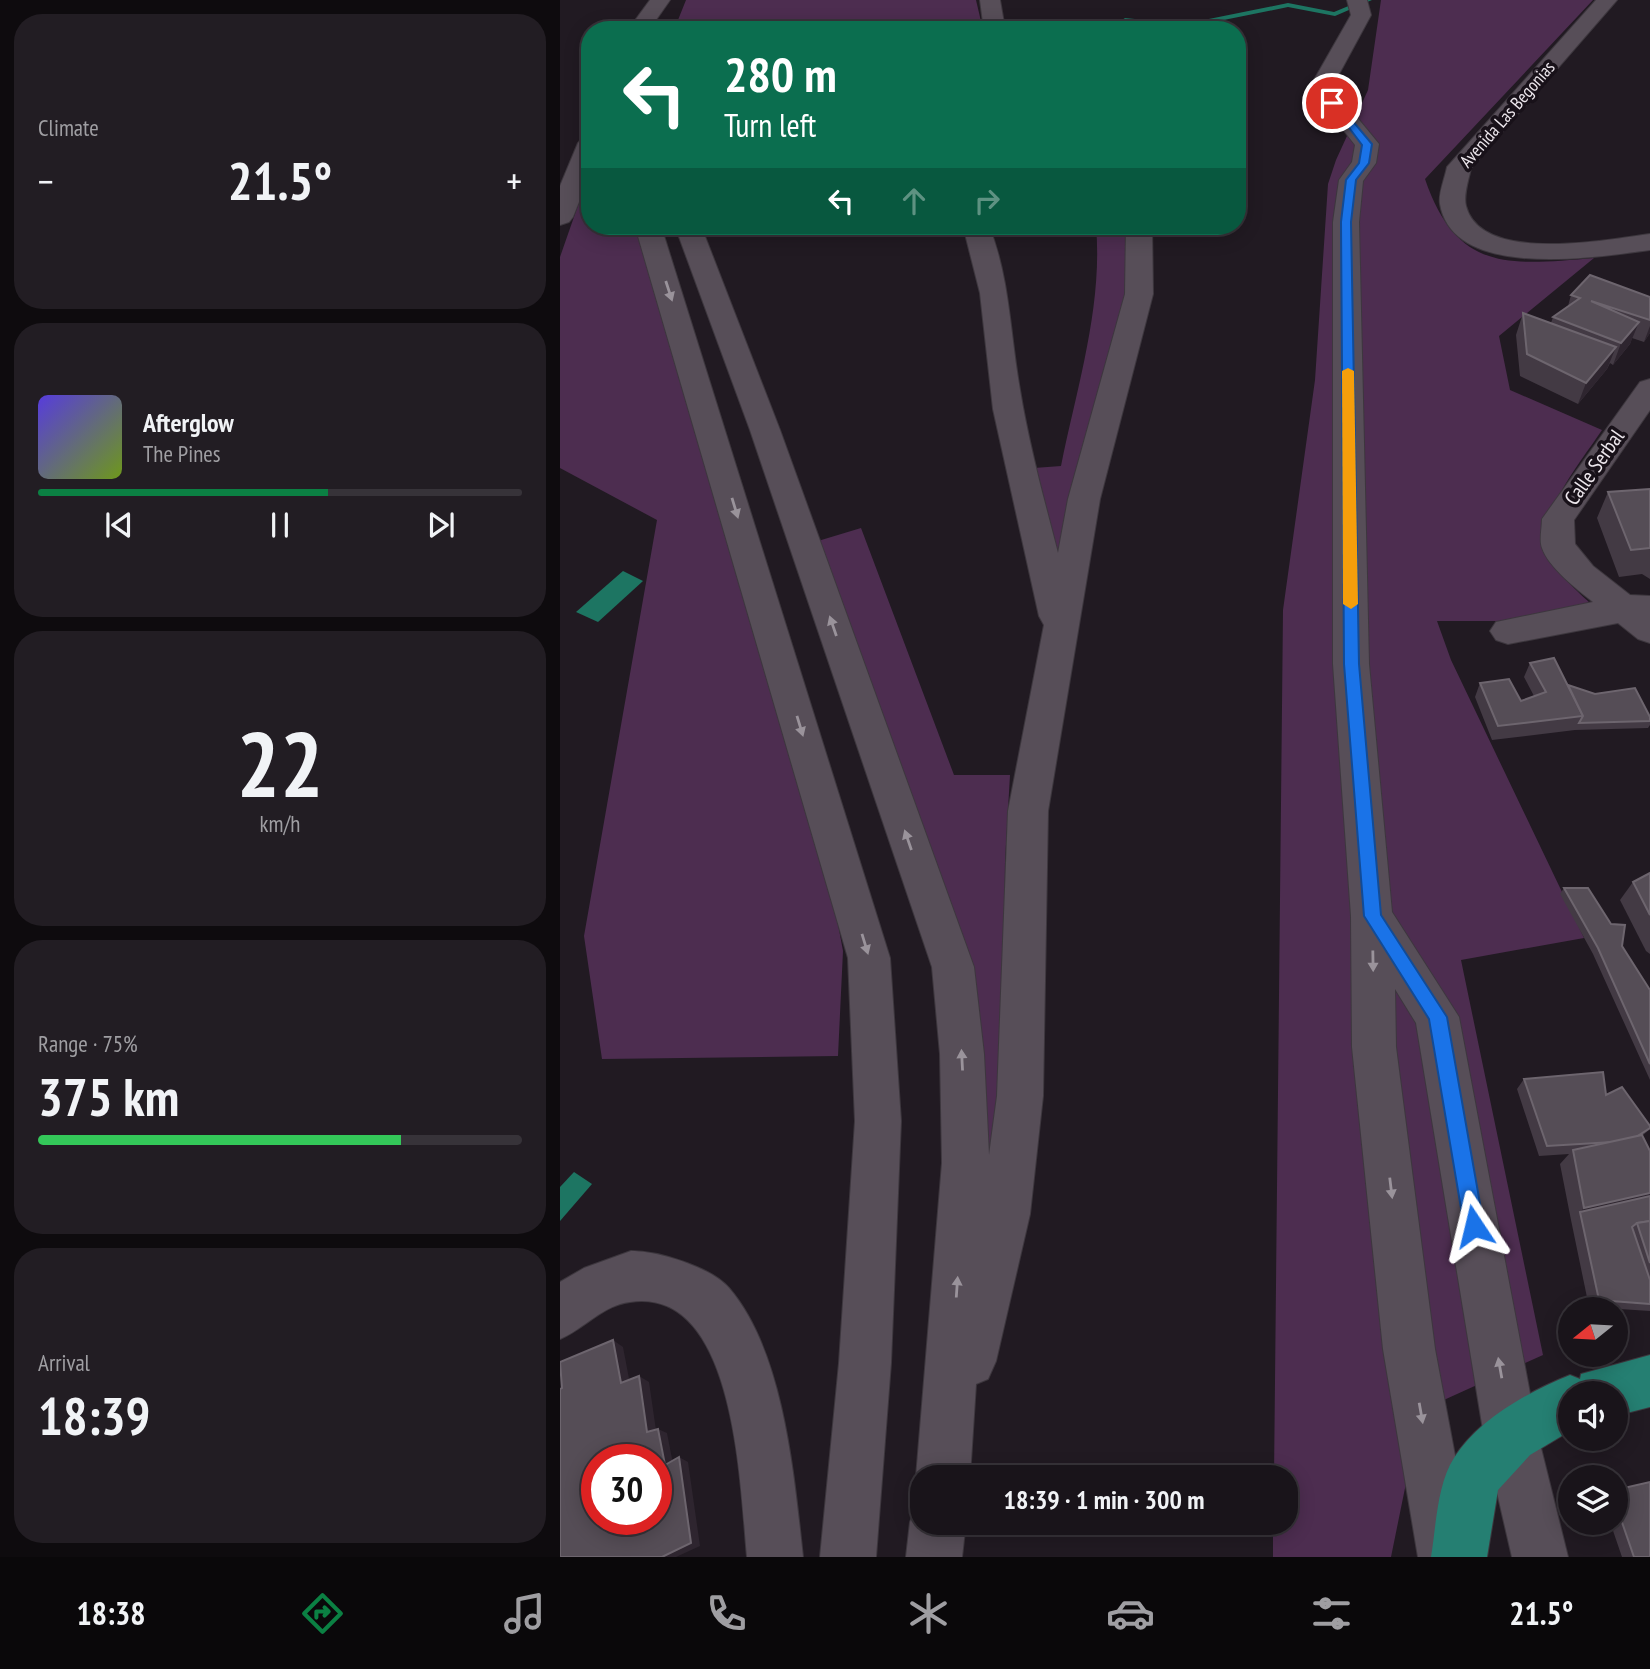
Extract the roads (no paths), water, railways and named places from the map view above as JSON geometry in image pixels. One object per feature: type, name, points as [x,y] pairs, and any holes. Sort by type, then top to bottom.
[{"type":"main road","points":[[1628,1386],[1650,1381]]},
{"type":"main road","points":[[1459,1557],[1473,1477],[1511,1436],[1558,1408]]},
{"type":"street","points":[[645,21],[660,0]]},
{"type":"street","points":[[665,21],[673,0]]},
{"type":"street","points":[[990,0],[993,21]]},
{"type":"street","points":[[1357,0],[1361,15],[1321,87],[1367,144],[1364,163],[1351,180],[1346,222],[1351,664],[1372,916],[1374,1047],[1409,1349],[1446,1557]]},
{"type":"street","name":"Avenida Las Begonias","points":[[1607,0],[1459,167],[1451,187],[1451,205],[1461,226],[1478,240],[1497,248],[1524,252],[1650,242]]},
{"type":"street","points":[[560,217],[581,165]]},
{"type":"street","points":[[651,235],[696,375],[869,958],[878,1121],[865,1363],[848,1557]]},
{"type":"street","points":[[691,235],[765,430],[953,967],[962,1054],[966,1163],[944,1465]]},
{"type":"street","points":[[980,235],[991,288],[1008,407],[1059,628]]},
{"type":"street","points":[[945,1465],[1006,1214],[1020,1096],[1028,810],[1084,499],[1139,294],[1141,235]]},
{"type":"street","name":"Calle Serbal","points":[[1650,388],[1558,519],[1558,547],[1581,574],[1637,607],[1650,629]]},
{"type":"street","points":[[1508,631],[1606,615],[1637,607]]},
{"type":"street","points":[[1372,916],[1437,1017],[1511,1436],[1540,1557]]},
{"type":"street","points":[[560,1314],[586,1292],[626,1274],[665,1278],[711,1305],[743,1360],[764,1461],[775,1557]]},
{"type":"street","points":[[934,1557],[937,1535]]},
{"type":"waterway","points":[[1209,21],[1288,5],[1335,14],[1369,0]]},
{"type":"waterway","points":[[1125,20],[1135,21]]}]
